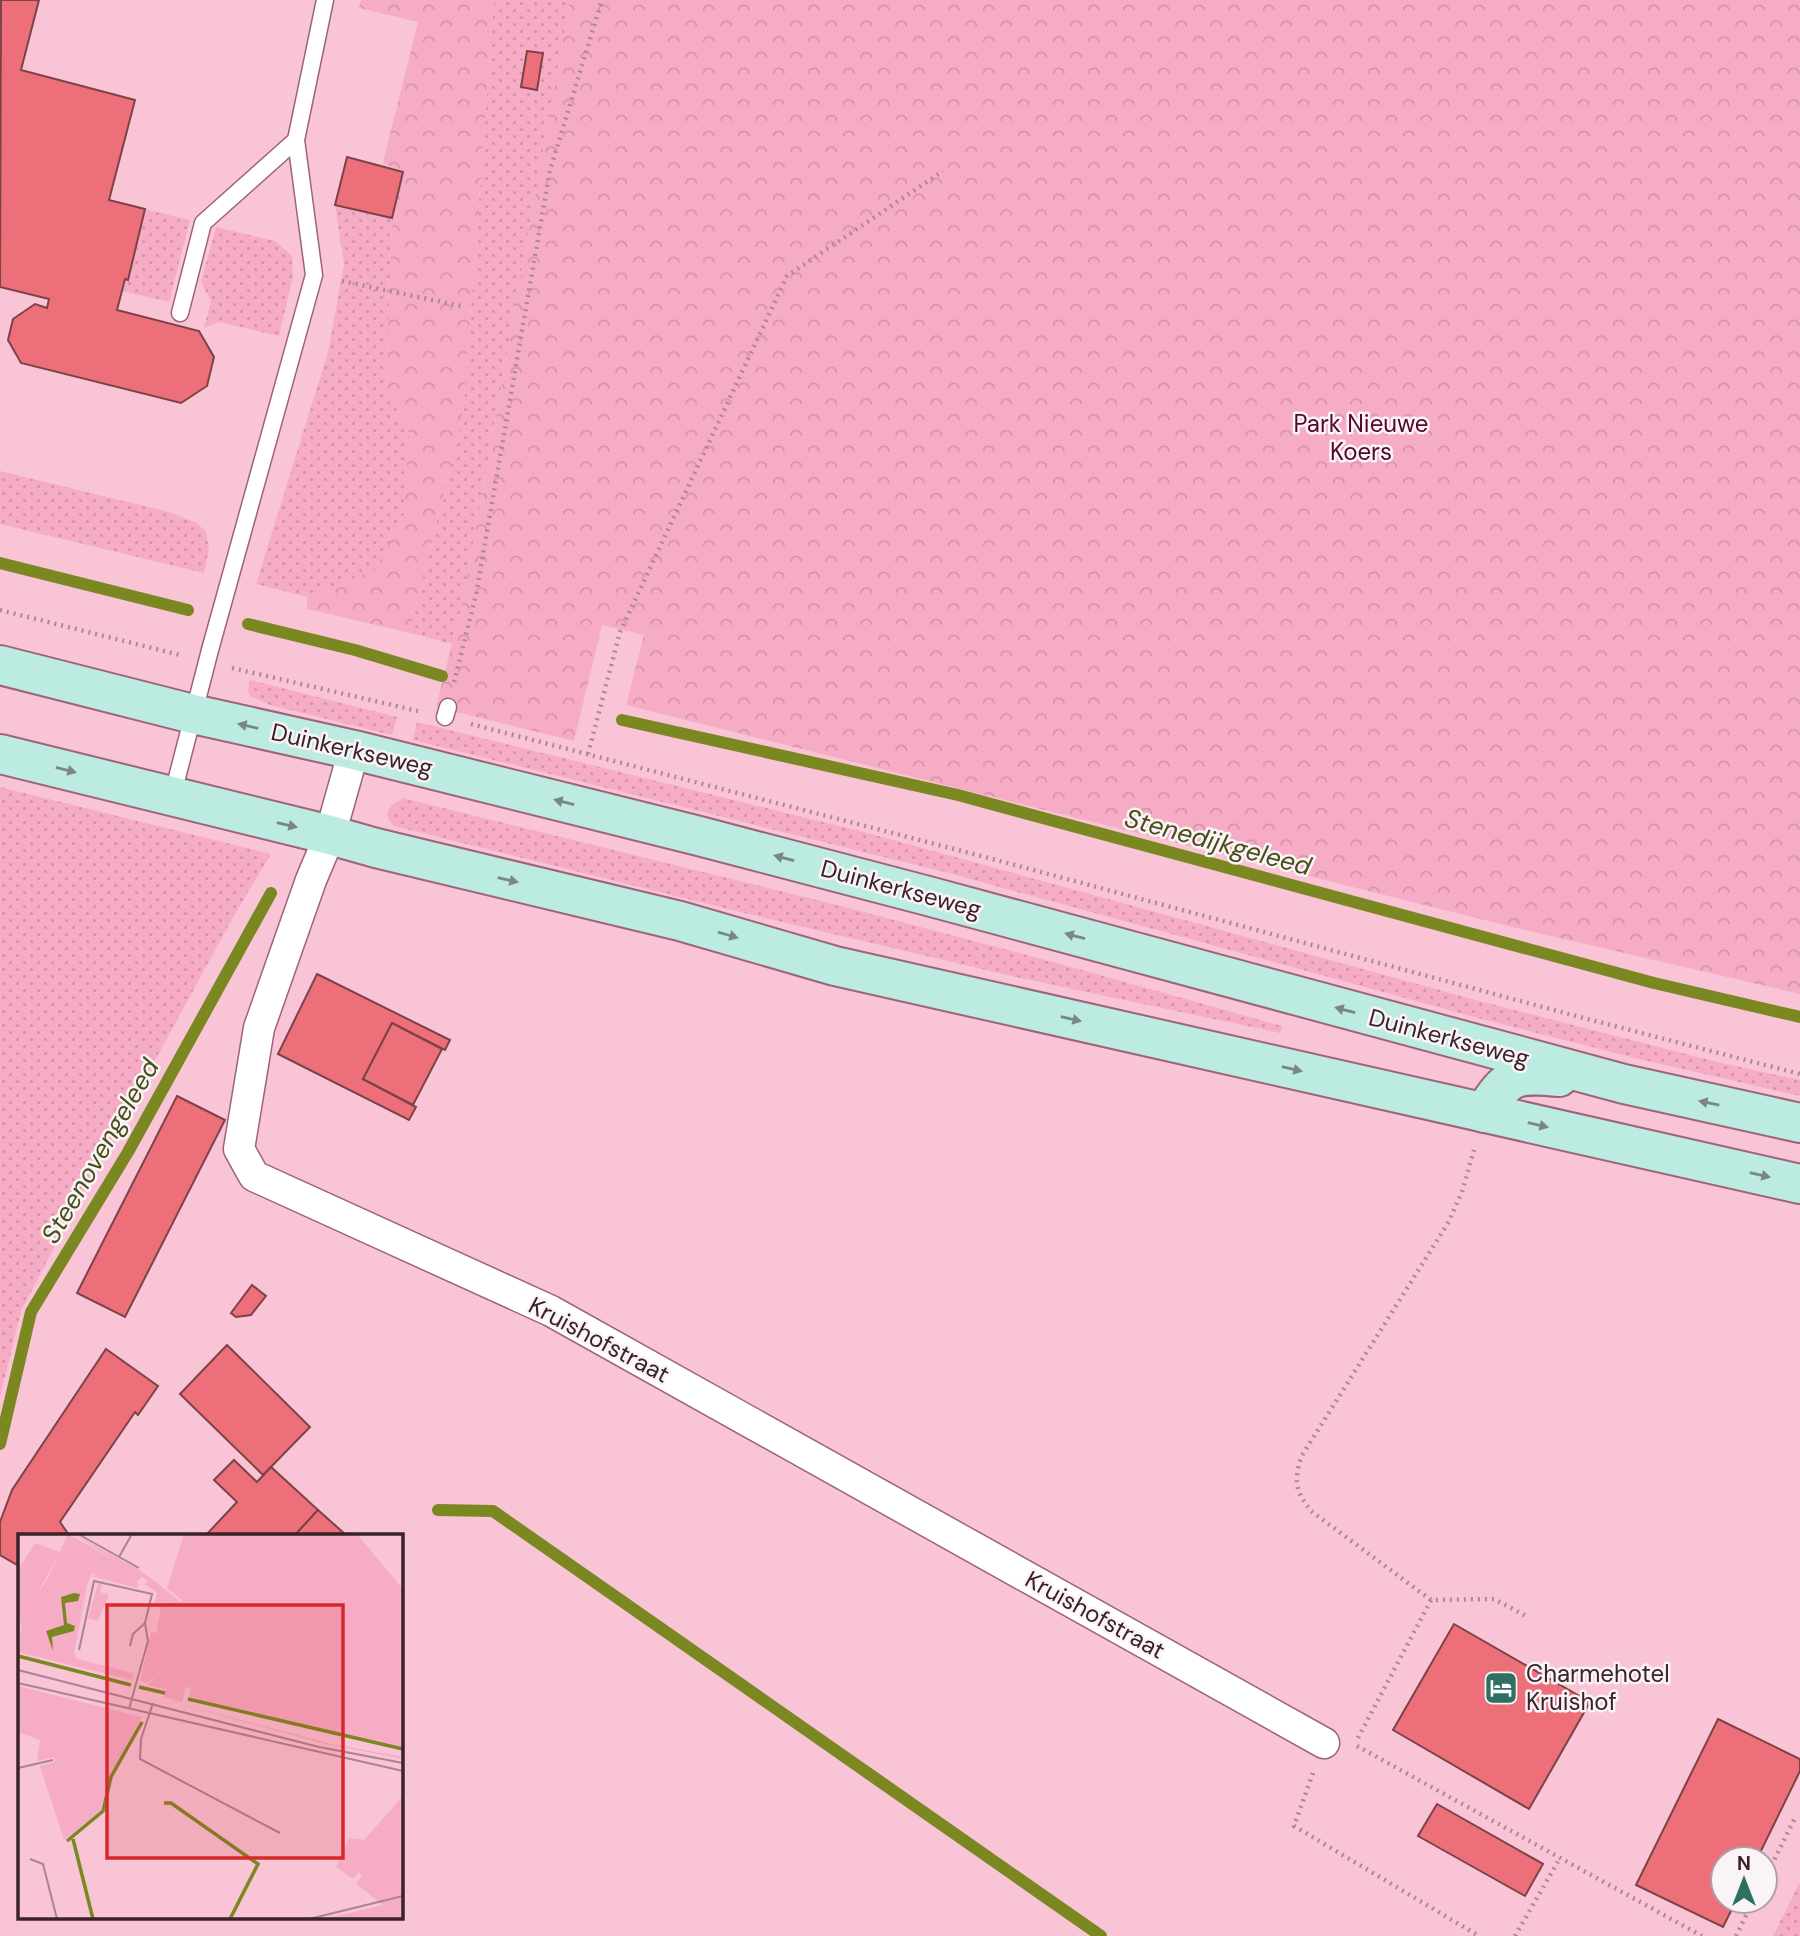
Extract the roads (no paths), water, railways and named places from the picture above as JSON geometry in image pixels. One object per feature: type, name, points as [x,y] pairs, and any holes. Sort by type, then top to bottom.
[{"type":"main road","name":"Duinkerkseweg","points":[[0,665],[699,836],[1624,1084],[1800,1123]]},
{"type":"main road","points":[[0,754],[680,921],[835,966],[1800,1184]]},
{"type":"main road","points":[[1484,1112],[1501,1088],[1513,1078],[1528,1074],[1624,1084]]},
{"type":"street","name":"Kruishofstraat","points":[[354,750],[330,835],[311,880],[259,1027],[239,1149],[254,1176],[551,1311],[1324,1743]]},
{"type":"lane","points":[[172,797],[314,275],[296,140],[325,0]]},
{"type":"lane","points":[[180,313],[203,223],[296,140]]},
{"type":"waterway","name":"Stenedijkgeleed","points":[[0,563],[188,610]]},
{"type":"waterway","name":"Stenedijkgeleed","points":[[248,624],[355,650],[442,676]]},
{"type":"waterway","name":"Stenedijkgeleed","points":[[622,720],[958,795],[1654,983],[1800,1017]]},
{"type":"waterway","name":"Steenovengeleed","points":[[0,1444],[31,1312],[128,1152],[271,893]]},
{"type":"waterway","points":[[438,1510],[493,1511],[1101,1936]]},
{"type":"place","name":"Charmehotel Kruishof","points":[[1501,1688]]},
{"type":"park label","name":"Park Nieuwe Koers","points":[[1361,438]]}]
